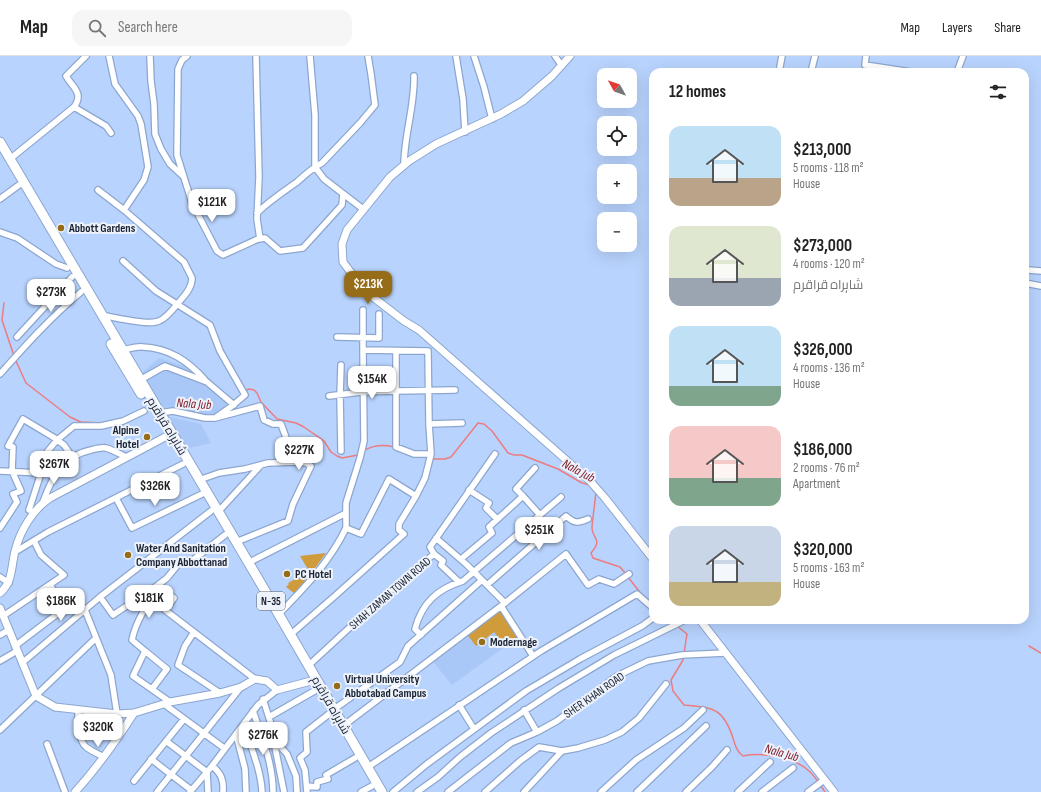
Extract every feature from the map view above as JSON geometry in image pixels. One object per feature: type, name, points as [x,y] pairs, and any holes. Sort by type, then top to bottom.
[{"type":"highway","name":"شاہراہ قراقرم","points":[[0,142],[101,315],[123,366],[199,480],[226,535],[311,682],[343,726],[382,792]]},
{"type":"highway","name":"شاہراہ قراقرم","points":[[0,153],[81,292],[122,350],[140,380],[153,410],[183,464],[236,542],[308,666],[355,758],[374,789]]},
{"type":"street","points":[[10,159],[74,107],[78,98],[78,92],[66,76],[86,56]]},
{"type":"street","points":[[109,56],[115,84],[138,116],[141,124],[148,167],[144,180],[124,210]]},
{"type":"street","points":[[150,56],[155,134],[161,149],[170,164],[184,177]]},
{"type":"street","points":[[187,56],[182,60],[178,69],[177,155],[192,203],[217,251],[223,255],[260,238],[265,238],[280,250],[304,248],[342,205],[343,194]]},
{"type":"street","points":[[256,56],[259,177],[257,213],[260,238]]},
{"type":"street","points":[[310,56],[315,115],[314,167],[324,179],[363,209]]},
{"type":"street","points":[[257,213],[314,167],[322,163],[375,105],[368,56]]},
{"type":"street","points":[[456,56],[463,99],[465,132]]},
{"type":"street","points":[[474,56],[492,119]]},
{"type":"street","points":[[555,56],[562,66]]},
{"type":"street","points":[[570,56],[552,76],[523,101],[492,119],[436,144],[404,165],[390,177],[347,230],[342,244],[343,262],[369,294],[404,321],[419,330],[580,471],[605,498],[649,554]]},
{"type":"street","points":[[780,68],[782,56]]},
{"type":"street","points":[[812,68],[815,56]]},
{"type":"street","points":[[866,56],[865,65],[885,68]]},
{"type":"street","points":[[958,68],[963,56]]},
{"type":"street","points":[[404,165],[404,148],[412,111],[414,76]]},
{"type":"street","points":[[74,107],[108,128],[110,133]]},
{"type":"street","points":[[0,199],[19,185]]},
{"type":"street","points":[[98,190],[124,210],[184,262],[190,272],[192,282],[189,289],[177,305],[160,321],[130,320],[101,315]]},
{"type":"street","points":[[0,232],[17,238],[56,264],[67,268]]},
{"type":"street","points":[[123,260],[156,290],[210,325],[220,350],[245,395],[234,405],[215,418]]},
{"type":"street","points":[[1029,270],[1041,271]]},
{"type":"street","points":[[17,337],[72,277]]},
{"type":"street","points":[[1029,284],[1041,286]]},
{"type":"street","points":[[0,374],[32,337],[81,292]]},
{"type":"street","points":[[278,614],[313,579],[334,550],[346,528],[346,503],[361,456],[364,441],[363,310]]},
{"type":"street","points":[[337,337],[379,338],[379,314]]},
{"type":"street","points":[[122,350],[142,346],[169,352],[192,366],[207,382],[234,405]]},
{"type":"street","points":[[290,635],[404,534],[399,530],[399,524],[416,496],[428,470],[431,454],[428,351],[363,350]]},
{"type":"street","points":[[396,351],[396,447],[414,454],[431,454]]},
{"type":"street","points":[[341,365],[341,451]]},
{"type":"street","points":[[140,380],[165,366],[207,382]]},
{"type":"street","points":[[329,396],[363,392],[455,390]]},
{"type":"street","points":[[34,512],[29,510],[47,452],[57,440],[74,426],[102,426],[123,421],[153,410],[173,411],[206,418],[215,418],[260,406],[264,420],[273,424],[281,424],[295,462]]},
{"type":"street","points":[[0,528],[17,502],[13,494],[21,491],[12,471],[13,447],[8,446],[23,419],[64,445],[73,458]]},
{"type":"street","points":[[429,424],[462,423]]},
{"type":"street","points":[[0,593],[9,583],[15,552],[26,525],[34,512],[43,502],[167,436]]},
{"type":"street","points":[[43,502],[52,479],[58,470],[62,465],[82,452],[105,448],[126,457]]},
{"type":"street","name":"SHAH ZAMAN TOWN ROAD","points":[[308,666],[387,593],[434,554],[430,547],[495,454]]},
{"type":"street","points":[[199,480],[219,472],[244,469],[268,463],[295,462],[306,463],[311,466],[293,504],[288,521],[236,542]]},
{"type":"street","points":[[15,552],[34,540],[183,464]]},
{"type":"street","points":[[22,663],[100,598],[214,511],[262,465]]},
{"type":"street","points":[[535,468],[516,489],[539,514]]},
{"type":"street","points":[[0,471],[41,473]]},
{"type":"street","points":[[346,528],[361,534],[389,480],[416,496]]},
{"type":"street","points":[[469,490],[489,503],[486,508],[497,519]]},
{"type":"street","points":[[116,498],[132,528],[202,494]]},
{"type":"street","points":[[461,559],[492,533],[488,527],[523,496]]},
{"type":"street","points":[[421,635],[415,629],[424,606],[436,594],[452,584],[462,581],[560,497]]},
{"type":"street","points":[[248,563],[346,513]]},
{"type":"street","points":[[488,585],[566,516],[572,521],[578,522],[588,519]]},
{"type":"street","points":[[100,598],[113,615],[159,586],[180,562],[193,560],[226,535]]},
{"type":"street","points":[[436,538],[488,585],[503,604],[533,656]]},
{"type":"street","points":[[34,540],[41,555],[64,575],[50,585],[1,613],[36,696],[55,707],[116,714],[134,714],[167,703],[220,693],[241,686],[255,679]]},
{"type":"street","points":[[434,554],[443,561],[441,565],[459,582]]},
{"type":"street","points":[[343,726],[566,554],[588,585],[599,579],[614,584],[630,574]]},
{"type":"street","points":[[0,577],[9,583]]},
{"type":"street","points":[[355,758],[326,775],[328,779],[317,782],[317,787],[307,789],[305,770],[300,758],[307,752],[306,732],[334,715],[400,662],[408,646],[482,580]]},
{"type":"street","points":[[0,661],[65,608],[50,585]]},
{"type":"street","points":[[159,586],[174,598],[165,610],[255,679],[267,681],[277,690]]},
{"type":"street","points":[[152,689],[167,669],[132,640],[134,630],[159,586]]},
{"type":"street","points":[[368,767],[533,656],[636,594],[649,605]]},
{"type":"street","points":[[85,610],[111,675],[116,714]]},
{"type":"street","points":[[393,792],[427,764],[526,691],[649,621]]},
{"type":"street","name":"SHER KHAN ROAD","points":[[417,792],[438,777],[460,757],[524,710],[614,655],[676,624]]},
{"type":"street","points":[[703,624],[834,792]]},
{"type":"street","points":[[0,635],[9,630]]},
{"type":"street","points":[[194,632],[184,646],[178,665],[220,693]]},
{"type":"street","points":[[0,730],[96,638]]},
{"type":"street","points":[[145,652],[133,676],[152,689],[184,719],[224,748]]},
{"type":"street","name":"SHER KHAN ROAD","points":[[448,792],[511,743],[537,732],[557,721],[617,676],[648,661],[685,655],[726,653]]},
{"type":"street","points":[[151,759],[190,791],[212,766],[224,748],[263,699],[277,690],[311,682]]},
{"type":"street","points":[[485,792],[520,761],[539,747],[562,751],[605,740],[622,732],[639,718],[666,684]]},
{"type":"street","points":[[157,792],[241,686]]},
{"type":"street","points":[[269,717],[316,690]]},
{"type":"street","points":[[263,699],[277,743],[287,754],[296,776],[297,792]]},
{"type":"street","points":[[459,705],[474,729]]},
{"type":"street","points":[[78,710],[78,723],[81,736],[86,747],[104,757]]},
{"type":"street","points":[[524,710],[537,732]]},
{"type":"street","points":[[601,792],[636,760],[684,728],[703,710]]},
{"type":"street","points":[[253,711],[266,749],[273,781],[273,792]]},
{"type":"street","points":[[76,791],[104,757],[134,714]]},
{"type":"street","points":[[0,725],[15,715]]},
{"type":"street","points":[[134,781],[184,719]]},
{"type":"street","points":[[244,724],[255,760],[262,792]]},
{"type":"street","points":[[637,792],[706,726]]},
{"type":"street","points":[[236,734],[245,769],[246,792]]},
{"type":"street","points":[[166,741],[207,772],[208,792]]},
{"type":"street","points":[[277,743],[275,747],[284,792]]},
{"type":"street","points":[[47,744],[66,792]]},
{"type":"street","points":[[686,792],[727,750]]},
{"type":"street","points":[[524,792],[562,751]]},
{"type":"street","points":[[738,792],[770,762]]},
{"type":"street","points":[[212,766],[220,772],[223,792]]},
{"type":"street","points":[[762,792],[793,768]]},
{"type":"street","points":[[808,792],[824,780]]},
{"type":"street","points":[[361,792],[374,789]]},
{"type":"shaded area","points":[[159,358],[195,370],[232,402],[215,414],[204,415],[168,407],[162,409],[142,378],[143,372]]},
{"type":"shaded area","points":[[166,416],[201,424],[211,443],[185,449]]},
{"type":"shaded area","points":[[326,553],[301,587],[294,593],[286,587],[289,584],[288,583],[309,571],[300,556]]},
{"type":"shaded area","name":"Modernage","points":[[497,604],[517,638],[452,685],[431,659]]},
{"type":"shaded area","points":[[497,604],[517,638],[505,646],[494,632],[476,646],[465,632]]},
{"type":"waterway","name":"Nala Jub","points":[[4,303],[2,320],[14,356]]},
{"type":"waterway","name":"Nala Jub","points":[[15,359],[26,383],[70,417],[81,422],[103,423]]},
{"type":"waterway","name":"Nala Jub","points":[[245,391],[249,389],[254,390],[261,402],[277,419],[296,423],[304,427],[324,441],[331,452],[337,456],[342,458],[358,455]]},
{"type":"waterway","name":"Nala Jub","points":[[163,410],[171,409]]},
{"type":"waterway","name":"Nala Jub","points":[[433,459],[445,459],[451,457],[478,423],[484,424],[492,431],[508,453],[522,455],[558,469],[582,483],[590,485]]},
{"type":"waterway","name":"Nala Jub","points":[[363,451],[370,447],[394,447]]},
{"type":"waterway","name":"Nala Jub","points":[[596,491],[592,531],[597,541],[595,548],[591,553],[593,558],[620,567],[626,574]]},
{"type":"waterway","name":"Nala Jub","points":[[628,577],[642,595]]},
{"type":"waterway","name":"Nala Jub","points":[[677,626],[687,634],[684,653]]},
{"type":"waterway","points":[[1029,646],[1041,653]]},
{"type":"waterway","name":"Nala Jub","points":[[684,657],[671,680],[673,691],[684,705],[710,709],[721,715],[729,728],[736,748],[743,756],[769,755],[795,762],[803,766],[811,773],[825,792]]},
{"type":"place","name":"Abbott Gardens","points":[[61,228]]},
{"type":"place","name":"Alpine Hotel","points":[[147,437]]},
{"type":"place","name":"Water And Sanitation Company Abbottanad","points":[[128,555]]},
{"type":"place","name":"PC Hotel","points":[[287,574]]},
{"type":"place","name":"Modernage","points":[[482,642]]},
{"type":"place","name":"Virtual University Abbotabad Campus","points":[[337,686]]}]
